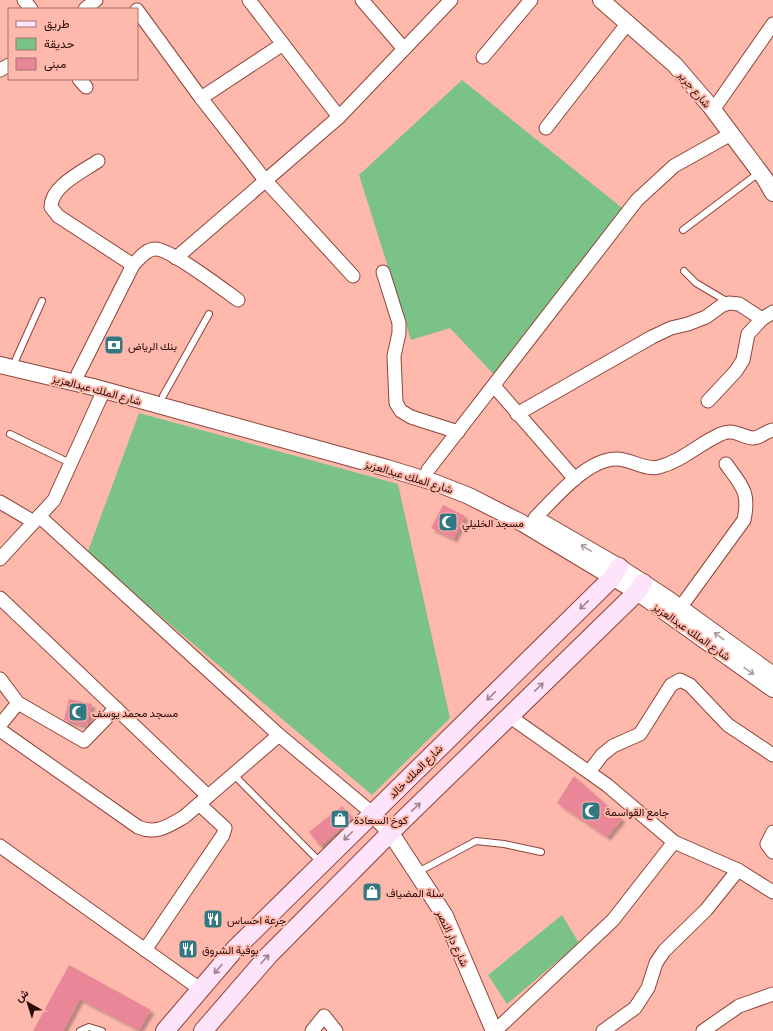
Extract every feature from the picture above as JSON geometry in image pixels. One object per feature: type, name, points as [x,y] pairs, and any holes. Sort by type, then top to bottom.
[{"type":"main road","name":"شارع الملك خالد","points":[[165,1031],[235,949],[616,573]]},
{"type":"main road","points":[[203,1031],[268,956],[390,832],[640,588]]},
{"type":"street","points":[[24,0],[30,8]]},
{"type":"street","points":[[86,8],[96,0]]},
{"type":"street","points":[[130,0],[136,8]]},
{"type":"street","points":[[248,0],[339,117]]},
{"type":"street","points":[[362,0],[404,49]]},
{"type":"street","points":[[176,258],[264,180],[339,117],[451,0]]},
{"type":"street","points":[[483,57],[531,0]]},
{"type":"street","name":"شارع جرير","points":[[600,0],[675,65],[713,110],[760,172],[773,194]]},
{"type":"street","points":[[138,10],[201,98],[264,180],[353,276]]},
{"type":"street","points":[[546,128],[627,24]]},
{"type":"street","points":[[713,110],[773,24]]},
{"type":"street","points":[[201,98],[283,44]]},
{"type":"street","points":[[428,470],[637,200],[674,166],[731,134]]},
{"type":"street","points":[[98,161],[58,189],[51,200],[51,207],[58,216],[133,265]]},
{"type":"street","points":[[78,374],[133,265],[142,255],[155,249],[164,251],[238,300]]},
{"type":"street","points":[[383,272],[399,323],[399,333],[394,356],[396,402],[401,411],[411,417],[458,432]]},
{"type":"street","points":[[517,414],[652,337],[671,328],[688,324],[706,317],[721,306],[729,303],[739,304],[762,319]]},
{"type":"street","points":[[708,400],[736,371],[743,360],[748,334],[762,319],[773,312]]},
{"type":"street","name":"شارع الملك عبدالعزيز","points":[[0,355],[163,396],[428,470],[474,487],[535,518],[640,588],[773,688]]},
{"type":"street","name":"شارع الملك عبدالعزيز","points":[[0,365],[104,390],[436,483],[468,496],[616,573]]},
{"type":"street","points":[[494,386],[575,479]]},
{"type":"street","points":[[0,559],[54,500],[104,390]]},
{"type":"street","points":[[535,518],[580,474],[602,462],[615,459],[646,467],[658,468],[677,460],[721,434],[732,431],[754,438],[773,430]]},
{"type":"street","points":[[680,608],[744,520],[747,507],[746,494],[726,464]]},
{"type":"street","points":[[0,502],[36,519],[279,735],[372,813]]},
{"type":"street","name":"شارع الملك عبدالعزيز","points":[[640,588],[680,608],[773,675]]},
{"type":"street","points":[[0,598],[116,708],[203,800],[225,828],[224,835],[145,950]]},
{"type":"street","points":[[0,679],[18,703],[84,741],[116,708]]},
{"type":"street","points":[[589,772],[602,755],[613,746],[640,734],[671,685],[680,680],[690,685],[728,725],[773,755]]},
{"type":"street","points":[[0,725],[18,703]]},
{"type":"street","points":[[510,716],[607,785],[674,842],[738,870],[773,892]]},
{"type":"street","points":[[0,730],[138,827],[146,831],[156,831],[168,827],[234,775],[279,735]]},
{"type":"street","name":"شارع دار النصر","points":[[372,813],[390,832],[445,916],[495,1031]]},
{"type":"street","points":[[773,832],[767,844],[773,852]]},
{"type":"street","points":[[495,1031],[613,920],[674,842]]},
{"type":"street","points":[[0,846],[200,990]]},
{"type":"street","points":[[602,1031],[636,1008],[648,988],[656,963],[664,951],[706,910],[738,870]]},
{"type":"street","points":[[703,1031],[740,1006],[773,994]]},
{"type":"street","points":[[312,1031],[324,1016],[336,1031]]},
{"type":"lane","points":[[684,230],[760,172]]},
{"type":"lane","points":[[684,271],[696,283],[729,303]]},
{"type":"lane","points":[[16,359],[42,301]]},
{"type":"lane","points":[[163,396],[209,314]]},
{"type":"lane","points":[[10,434],[70,463]]},
{"type":"lane","points":[[234,775],[321,863]]},
{"type":"lane","points":[[417,873],[476,841],[504,844],[541,852]]},
{"type":"lane","points":[[80,1031],[89,1027],[102,1031]]},
{"type":"green space","points":[[462,80],[626,211],[499,380],[450,328],[411,340],[359,175]]},
{"type":"green space","points":[[139,413],[398,484],[450,718],[372,795],[87,554]]},
{"type":"green space","points":[[562,915],[579,943],[507,1004],[488,975]]},
{"type":"building","name":"مسجد الخليلي","points":[[443,505],[465,516],[454,539],[431,528]]},
{"type":"building","name":"مسجد محمد يوسف","points":[[69,699],[92,704],[87,726],[64,720]]},
{"type":"building","name":"جامع القواسمة","points":[[574,776],[622,819],[607,837],[557,803]]},
{"type":"building","points":[[342,806],[353,818],[320,846],[309,832]]},
{"type":"building","points":[[69,965],[151,1010],[139,1030],[80,999],[63,1031],[33,1031]]},
{"type":"place","name":"بنك الرياض","points":[[114,345]]},
{"type":"place","name":"مسجد الخليلي","points":[[448,522]]},
{"type":"place","name":"مسجد محمد يوسف","points":[[78,712]]},
{"type":"place","name":"جامع القواسمة","points":[[591,811]]},
{"type":"place","name":"كوخ السعادة","points":[[340,819]]},
{"type":"place","name":"سلة المضياف","points":[[372,892]]},
{"type":"place","name":"جرعة احساس","points":[[213,919]]},
{"type":"place","name":"بوفية الشروق","points":[[188,949]]}]
